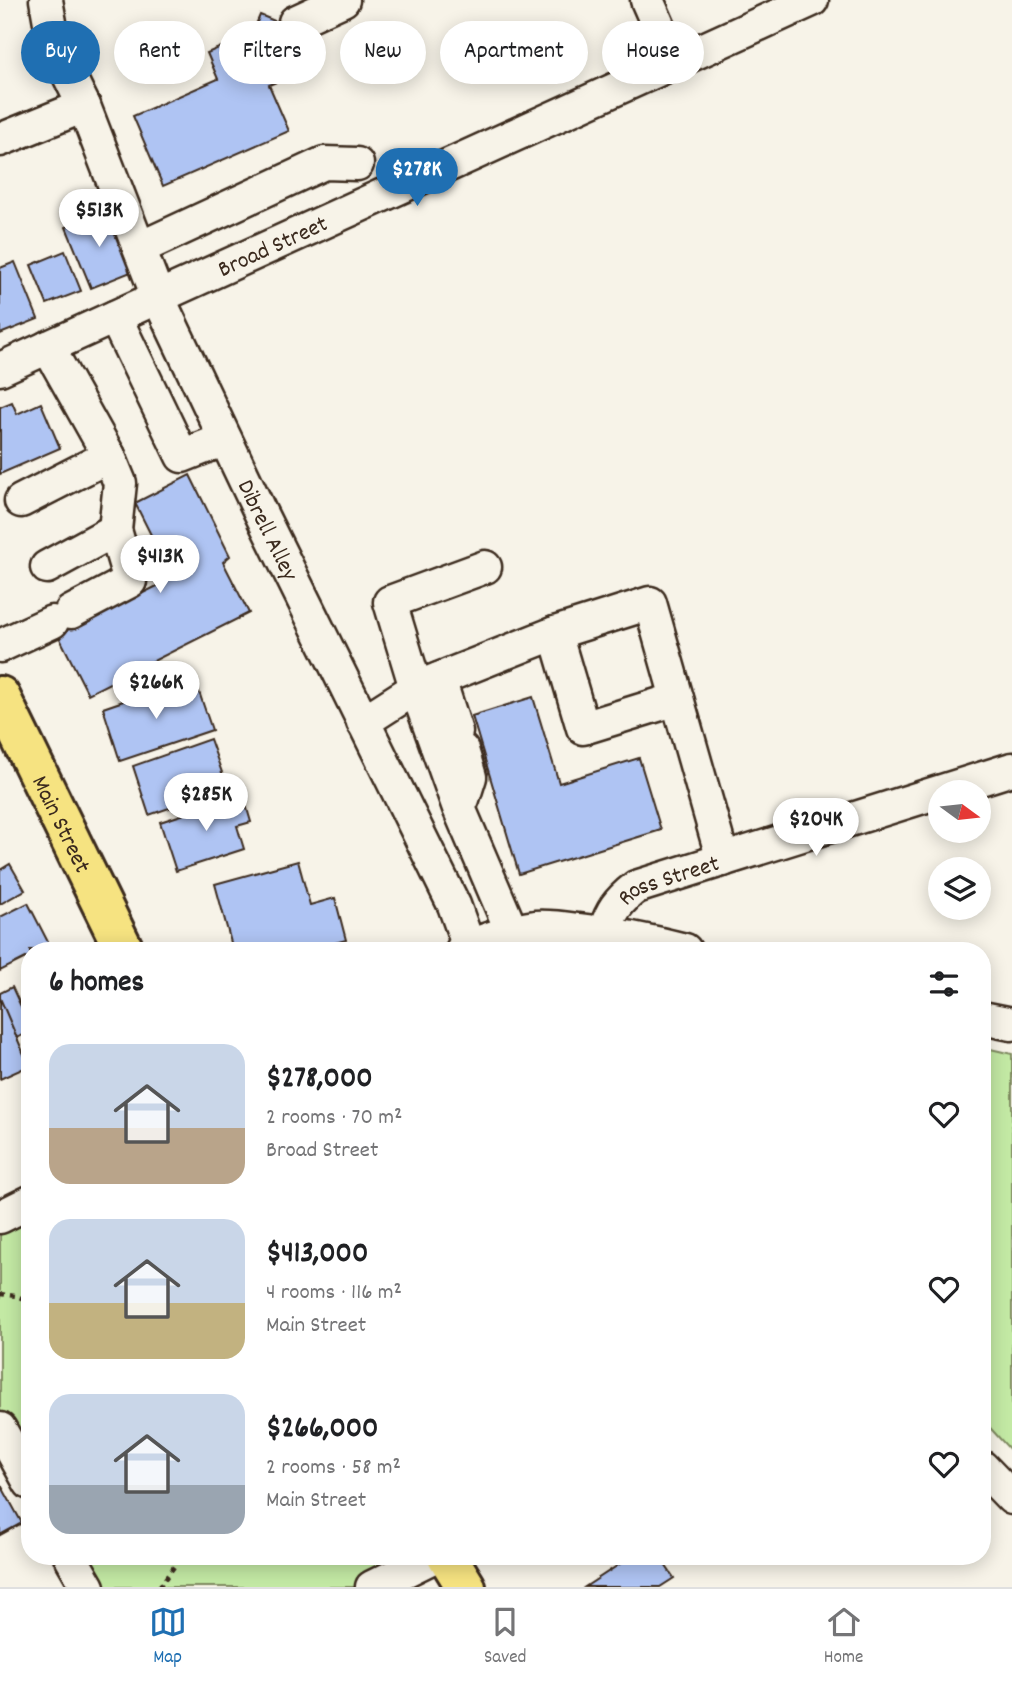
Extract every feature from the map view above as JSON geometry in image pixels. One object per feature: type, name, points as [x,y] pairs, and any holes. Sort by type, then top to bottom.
[{"type":"main road","name":"Main Street","points":[[5,720],[116,942]]},
{"type":"main road","points":[[453,1565],[466,1587]]},
{"type":"street","name":"Dibrell Alley","points":[[46,0],[54,45],[84,106],[158,297],[453,905],[463,942]]},
{"type":"street","points":[[297,21],[343,0]]},
{"type":"street","points":[[647,0],[656,21]]},
{"type":"street","name":"Broad Street","points":[[704,49],[812,0]]},
{"type":"street","name":"Broad Street","points":[[0,369],[626,84]]},
{"type":"street","points":[[0,140],[84,106]]},
{"type":"street","points":[[140,248],[324,163],[357,164]]},
{"type":"street","points":[[114,317],[182,456],[225,439]]},
{"type":"street","points":[[0,646],[130,581],[115,530],[120,483],[109,456],[48,347]]},
{"type":"street","points":[[21,500],[109,456]]},
{"type":"street","points":[[47,567],[115,530]]},
{"type":"street","points":[[459,808],[470,778],[459,741],[390,602],[485,567]]},
{"type":"street","points":[[363,722],[428,683],[555,633],[650,603],[723,860]]},
{"type":"street","points":[[555,633],[583,728],[677,699]]},
{"type":"street","points":[[428,683],[459,808],[517,941]]},
{"type":"street","name":"Ross Street","points":[[517,941],[534,928],[558,927],[604,932],[611,914],[622,898],[636,887],[1012,769]]},
{"type":"street","points":[[604,932],[654,942]]},
{"type":"street","points":[[991,1020],[1012,1024]]},
{"type":"street","points":[[0,1217],[21,1206]]},
{"type":"street","points":[[0,1429],[21,1467]]},
{"type":"street","points":[[991,1476],[1012,1498]]},
{"type":"street","points":[[372,1587],[417,1565]]},
{"type":"path","points":[[0,1294],[21,1298]]},
{"type":"path","points":[[159,1587],[175,1565]]},
{"type":"green space","points":[[991,1049],[1012,1054],[1012,1452],[991,1429]]},
{"type":"green space","points":[[21,1206],[21,1482],[0,1446],[0,1217]]},
{"type":"green space","points":[[67,1565],[417,1565],[372,1587],[80,1587]]},
{"type":"building","points":[[260,15],[275,21],[257,21]]},
{"type":"building","points":[[219,48],[219,84],[271,84],[269,85],[289,131],[163,186],[133,116],[218,79],[207,53]]},
{"type":"building","points":[[107,211],[131,272],[91,288],[66,227]]},
{"type":"building","points":[[65,251],[81,291],[47,304],[31,265]]},
{"type":"building","points":[[15,262],[38,319],[0,334],[0,268]]},
{"type":"building","points":[[12,402],[17,414],[41,403],[60,448],[0,474],[0,407]]},
{"type":"building","points":[[190,475],[230,556],[223,562],[249,613],[88,694],[48,615],[68,605],[78,626],[165,582],[155,562],[163,559],[135,503]]},
{"type":"building","points":[[167,686],[171,696],[197,686],[212,730],[120,761],[103,708]]},
{"type":"building","points":[[533,697],[559,783],[639,758],[661,830],[519,874],[472,716]]},
{"type":"building","points":[[210,739],[225,781],[213,793],[149,815],[133,766]]},
{"type":"building","points":[[243,795],[251,822],[237,826],[244,849],[176,871],[160,822]]},
{"type":"building","points":[[298,861],[310,905],[335,898],[346,940],[231,942],[215,884]]},
{"type":"building","points":[[10,864],[25,890],[0,904],[0,870]]},
{"type":"building","points":[[28,903],[48,942],[21,942],[21,960],[0,971],[0,917]]},
{"type":"building","points":[[12,987],[21,1006],[21,1036],[17,1038],[0,998],[0,993]]},
{"type":"building","points":[[0,998],[21,1047],[21,1070],[0,1079]]},
{"type":"building","points":[[0,1485],[1,1485],[21,1524],[0,1535]]},
{"type":"building","points":[[618,1565],[665,1565],[674,1578],[660,1587],[585,1587]]}]
